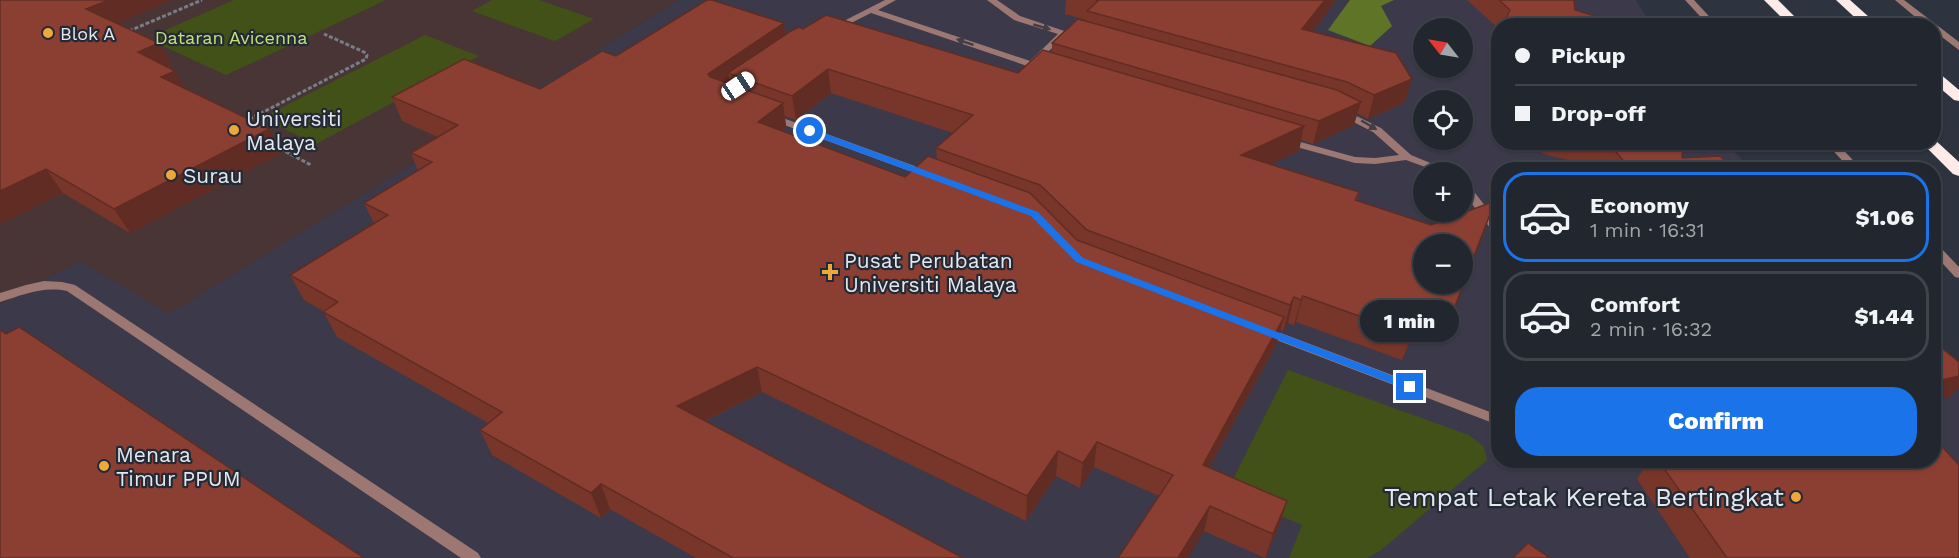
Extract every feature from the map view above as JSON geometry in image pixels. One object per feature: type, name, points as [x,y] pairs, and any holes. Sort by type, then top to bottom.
[{"type":"highway","points":[[1770,0],[1789,18]]},
{"type":"highway","points":[[1842,0],[1863,18]]},
{"type":"highway","points":[[1941,82],[1959,97]]},
{"type":"highway","points":[[1937,150],[1959,171]]},
{"type":"lane","points":[[827,31],[892,0]]},
{"type":"lane","points":[[991,0],[1017,18],[1087,39]]},
{"type":"lane","points":[[1689,0],[1706,18]]},
{"type":"lane","points":[[1899,0],[1923,18]]},
{"type":"lane","points":[[873,11],[1051,70]]},
{"type":"lane","points":[[1941,32],[1959,47]]},
{"type":"lane","points":[[1029,64],[1064,33]]},
{"type":"lane","points":[[1336,109],[1377,130],[1407,157],[1420,162]]},
{"type":"lane","points":[[765,114],[933,177]]},
{"type":"lane","points":[[1273,137],[1355,159],[1375,161],[1407,157]]},
{"type":"lane","points":[[1838,150],[1849,162]]},
{"type":"lane","points":[[1473,197],[1491,221]]},
{"type":"lane","points":[[1941,255],[1959,274]]},
{"type":"lane","points":[[0,298],[18,290],[40,285],[58,284],[71,288],[473,558]]},
{"type":"lane","points":[[1256,327],[1491,417]]},
{"type":"path","points":[[125,33],[202,0]]},
{"type":"path","points":[[242,126],[252,117],[366,60],[367,55],[364,52],[324,34]]},
{"type":"path","points":[[273,145],[311,165]]},
{"type":"shaded area","name":"Universiti Malaya","points":[[0,0],[679,0],[168,315],[80,261],[0,304]]},
{"type":"shaded area","name":"Pusat Perubatan Universiti Malaya","points":[[679,0],[1636,0],[1647,18],[1491,18],[1491,150],[1732,150],[1745,162],[1491,162],[1491,468],[1941,468],[1941,359],[1959,378],[1959,558],[0,558],[0,304],[80,261],[169,314]]},
{"type":"green space","name":"Dataran Avicenna","points":[[234,0],[386,0],[226,75],[152,41],[161,32]]},
{"type":"green space","points":[[492,0],[539,0],[594,19],[555,41],[472,11]]},
{"type":"green space","points":[[1350,0],[1394,0],[1381,6],[1392,26],[1370,46],[1328,30]]},
{"type":"green space","points":[[425,35],[479,56],[316,144],[261,118]]},
{"type":"green space","points":[[1288,370],[1469,435],[1484,447],[1487,460],[1380,551],[1367,558],[1289,558],[1302,525],[1226,493]]},
{"type":"building","points":[[0,0],[109,0],[86,9],[159,43],[138,52],[175,71],[161,77],[269,129],[114,209],[46,169],[0,191]]},
{"type":"building","points":[[707,0],[784,23],[708,74],[710,77],[783,103],[758,122],[905,177],[928,156],[1030,193],[1077,240],[1284,317],[1203,465],[1287,501],[1273,534],[1210,506],[1178,558],[1118,558],[1173,475],[1097,442],[1083,463],[1058,451],[1027,496],[757,367],[677,406],[963,558],[733,558],[601,484],[591,493],[480,430],[502,412],[323,312],[338,302],[290,275],[388,215],[364,203],[432,162],[411,153],[458,125],[392,97],[464,59],[540,89],[602,51],[616,56]]},
{"type":"building","points":[[1096,0],[1325,0],[1302,29],[1396,53],[1412,79],[1374,95],[1347,82],[1087,11],[1098,1]]},
{"type":"building","points":[[1499,0],[1574,0],[1575,10],[1601,18],[1506,18],[1510,10]]},
{"type":"building","points":[[826,15],[1018,73],[1043,50],[1304,126],[1241,155],[1359,192],[1355,200],[1413,219],[1413,222],[1431,225],[1439,222],[1473,222],[1473,209],[1491,202],[1491,212],[1473,259],[1473,234],[1413,234],[1413,294],[1460,294],[1454,309],[1427,300],[1412,335],[1303,296],[1301,300],[1294,297],[1290,305],[1087,230],[1040,185],[936,148],[973,115],[828,69],[792,96],[728,73],[799,27],[803,29]]},
{"type":"building","points":[[1078,19],[1337,90],[1361,102],[1319,121],[1052,43]]},
{"type":"building","points":[[1615,150],[1682,150],[1682,158],[1720,156],[1726,162],[1624,162]]},
{"type":"building","name":"Menara Timur PPUM","points":[[19,327],[364,558],[0,558],[0,330],[6,334]]},
{"type":"building","points":[[1941,348],[1959,362],[1959,376],[1941,380]]},
{"type":"building","name":"Tempat Letak Kereta Bertingkat","points":[[1941,446],[1959,465],[1959,558],[1727,558],[1664,468],[1941,468]]},
{"type":"building","points":[[1528,543],[1550,558],[1513,558]]},
{"type":"place","name":"Blok A","points":[[48,33]]},
{"type":"place","name":"Universiti Malaya","points":[[234,130]]},
{"type":"place","name":"Surau","points":[[171,175]]},
{"type":"place","name":"Pusat Perubatan Universiti Malaya","points":[[830,272]]},
{"type":"place","name":"Menara Timur PPUM","points":[[104,466]]},
{"type":"place","name":"Tempat Letak Kereta Bertingkat","points":[[1796,497]]},
{"type":"route","points":[[810,131],[1034,214],[1080,260],[1410,387]]}]
